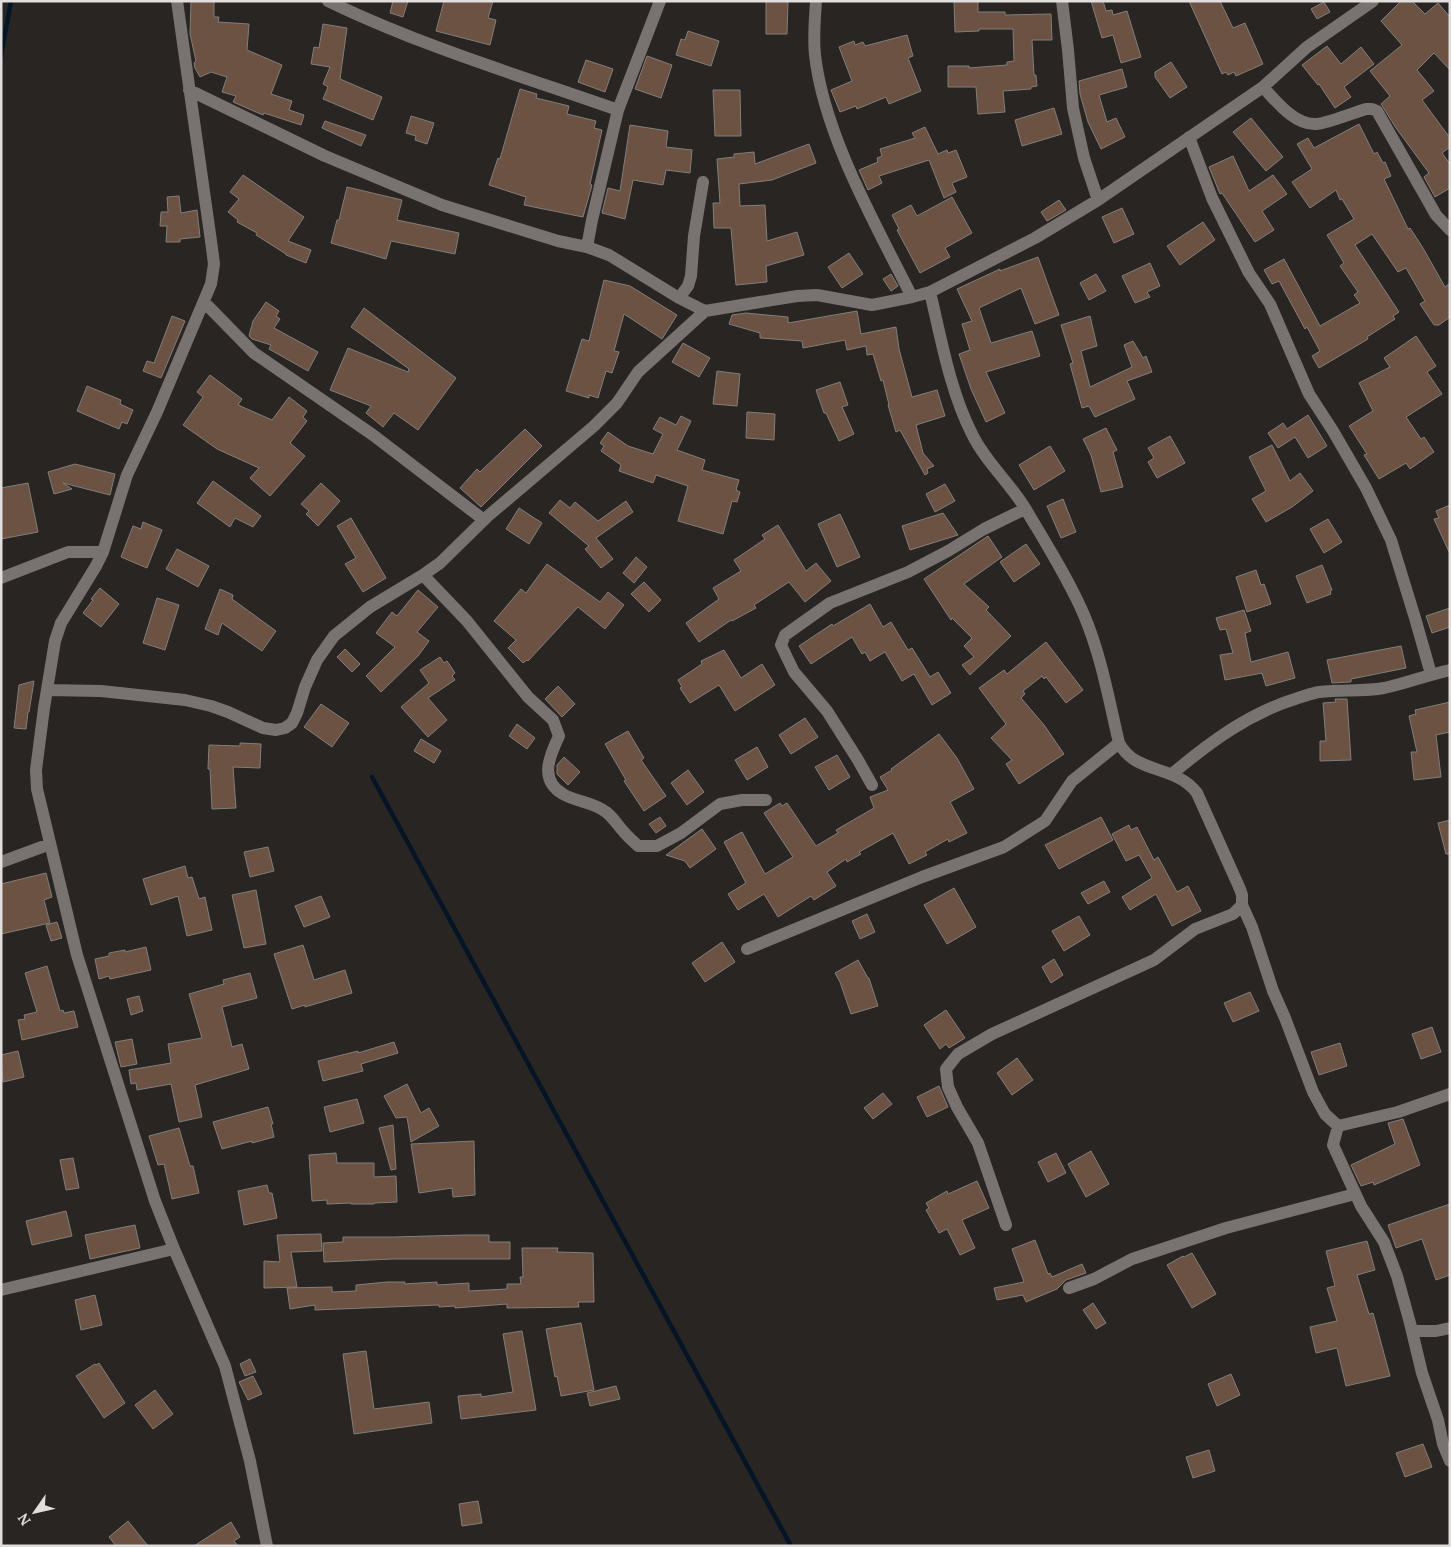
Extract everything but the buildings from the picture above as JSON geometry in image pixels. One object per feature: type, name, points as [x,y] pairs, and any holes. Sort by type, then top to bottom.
[{"type":"street","points":[[177,1],[214,264],[211,284],[127,475],[103,552],[61,623],[55,641],[47,690],[36,770],[37,789],[77,955],[155,1201],[225,1366],[250,1461],[267,1546]]},
{"type":"street","points":[[328,1],[373,22],[618,110]]},
{"type":"street","points":[[587,247],[618,110],[660,1]]},
{"type":"street","points":[[816,1],[814,54],[823,96],[842,154],[912,297]]},
{"type":"street","points":[[1062,1],[1073,108],[1084,158],[1098,200]]},
{"type":"street","points":[[47,690],[101,691],[185,700],[228,712],[263,728],[276,730],[285,728],[292,722],[297,713],[305,687],[317,660],[334,636],[370,607],[440,563],[484,520],[594,426],[617,403],[638,372],[705,311],[797,296],[817,295],[872,305],[930,292],[1035,238],[1098,200],[1263,87],[1307,46],[1373,1]]},
{"type":"street","points":[[1263,87],[1287,112],[1297,119],[1316,125],[1366,109],[1377,111],[1436,215],[1450,230]]},
{"type":"street","points":[[189,90],[325,156],[442,204],[558,241],[587,247],[609,255],[679,298],[705,311]]},
{"type":"street","points":[[1189,137],[1212,198],[1249,274],[1270,304],[1310,394],[1366,488],[1391,540],[1431,674]]},
{"type":"street","points":[[679,298],[688,286],[691,276],[694,236],[703,182]]},
{"type":"street","points":[[930,292],[961,410],[972,435],[1025,509],[1054,557],[1084,614],[1099,662],[1119,743],[1124,752],[1131,758],[1172,774],[1191,785],[1197,793],[1242,895],[1242,905],[1252,927],[1273,991],[1313,1092],[1325,1114],[1338,1126]]},
{"type":"street","points":[[204,302],[254,353],[373,435],[484,520]]},
{"type":"street","points":[[872,785],[827,711],[794,672],[781,645],[785,635],[830,603],[908,572],[948,551],[984,528],[1025,509]]},
{"type":"street","points":[[1,578],[68,552],[103,552]]},
{"type":"street","points":[[423,575],[467,621],[528,697],[553,720],[559,736],[551,752],[547,771],[551,785],[563,794],[607,812],[638,846],[657,846],[681,832],[720,804],[742,800],[766,800]]},
{"type":"street","points":[[1172,774],[1207,744],[1236,724],[1277,704],[1318,692],[1382,688],[1450,670]]},
{"type":"street","points":[[747,949],[922,877],[1004,847],[1045,821],[1072,781],[1119,743]]},
{"type":"street","points":[[1,862],[50,844]]},
{"type":"street","points":[[1006,1225],[978,1143],[957,1107],[948,1087],[946,1069],[958,1054],[992,1034],[1154,960],[1196,929],[1233,914],[1242,905]]},
{"type":"street","points":[[1338,1126],[1398,1112],[1450,1094]]},
{"type":"street","points":[[1338,1126],[1333,1145],[1356,1194],[1384,1242],[1397,1276],[1422,1373],[1438,1420],[1443,1444],[1450,1461]]},
{"type":"street","points":[[1069,1288],[1094,1279],[1132,1259],[1226,1228],[1356,1194]]},
{"type":"street","points":[[1,1290],[174,1249]]},
{"type":"street","points":[[1412,1331],[1450,1328]]},
{"type":"waterway","points":[[1,56],[11,1]]},
{"type":"waterway","points":[[372,777],[791,1546]]}]
